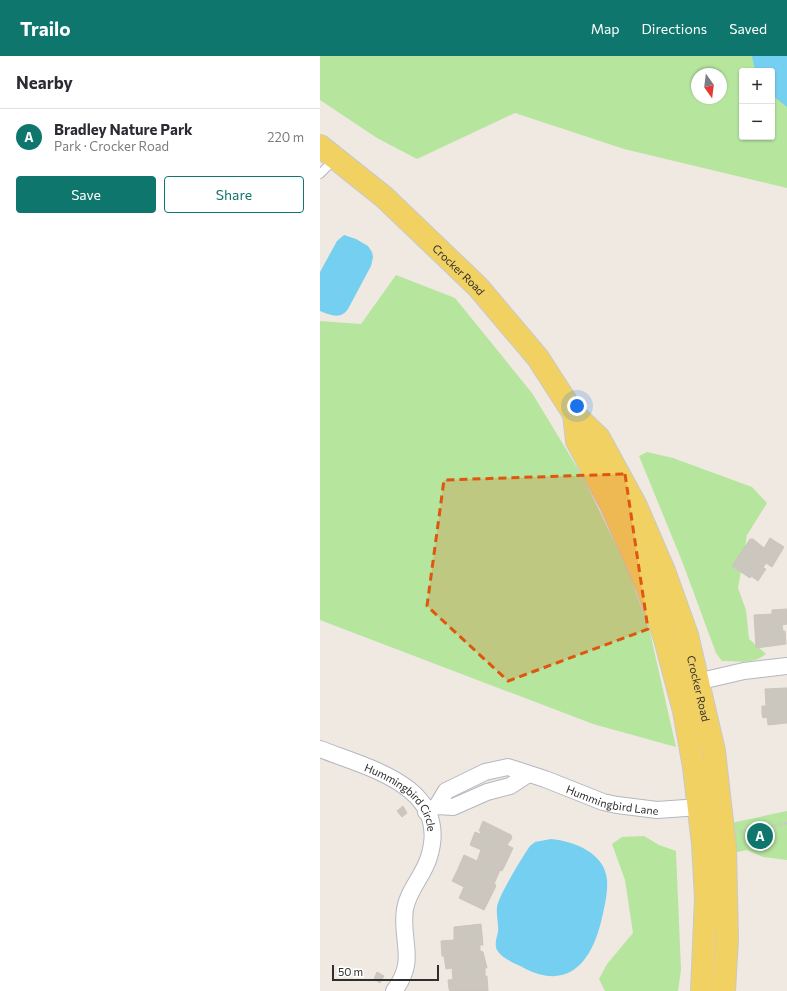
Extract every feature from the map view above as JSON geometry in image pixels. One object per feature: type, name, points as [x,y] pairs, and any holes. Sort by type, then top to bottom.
[{"type":"main road","name":"Crocker Road","points":[[328,152],[384,197],[478,287],[538,358],[574,414],[599,438],[636,506],[676,602],[687,635],[699,681],[714,751],[725,848],[727,939],[724,991]]},
{"type":"main road","name":"Crocker Road","points":[[574,414],[578,441],[611,504],[648,588],[665,639],[689,735],[700,807],[706,898],[702,991]]},
{"type":"street","points":[[678,687],[744,671],[787,666]]},
{"type":"street","name":"Hummingbird Circle","points":[[320,749],[398,780],[432,809],[432,848],[426,866],[410,895],[405,909],[408,961],[404,975],[394,991]]},
{"type":"street","name":"Hummingbird Lane","points":[[432,809],[453,807],[491,791],[510,786],[527,775],[545,779],[589,797],[617,805],[657,810],[700,807]]},
{"type":"lane","points":[[320,174],[328,152]]},
{"type":"path","points":[[740,832],[787,824]]},
{"type":"highlighted area","points":[[625,474],[648,629],[508,681],[427,606],[444,480]]},
{"type":"green space","points":[[320,56],[787,56],[787,188],[624,149],[515,113],[417,159],[377,138],[320,100]]},
{"type":"green space","points":[[396,275],[455,298],[532,393],[583,477],[628,570],[649,628],[676,747],[593,724],[320,620],[320,321],[361,324]]},
{"type":"green space","points":[[647,452],[673,458],[752,487],[767,503],[747,535],[738,588],[746,610],[749,639],[766,654],[761,657],[745,662],[722,661],[716,653],[682,561],[639,456]]},
{"type":"green space","points":[[787,811],[787,860],[763,857],[747,850],[733,853],[731,823]]},
{"type":"green space","points":[[644,836],[659,845],[676,851],[681,970],[678,991],[605,991],[599,979],[607,964],[633,933],[625,880],[612,844],[622,837]]},
{"type":"water","points":[[752,56],[787,56],[787,107],[775,97],[775,68],[754,68]]},
{"type":"water","points":[[344,235],[356,239],[368,246],[373,257],[371,266],[348,309],[342,315],[335,316],[320,311],[320,272],[337,241]]},
{"type":"water","points":[[551,839],[569,842],[587,850],[601,862],[607,880],[606,901],[597,936],[591,949],[584,960],[575,969],[565,974],[553,976],[540,974],[509,960],[499,953],[496,945],[498,932],[498,903],[516,867],[530,846],[535,842]]},
{"type":"building","points":[[770,538],[784,547],[772,567],[766,563],[763,568],[766,569],[758,581],[751,576],[750,578],[732,566],[750,539],[753,539],[764,548]]},
{"type":"building","points":[[787,609],[787,624],[782,625],[783,631],[785,631],[786,644],[756,648],[754,615],[772,614],[772,610]]},
{"type":"building","points":[[787,688],[787,723],[768,725],[767,717],[763,718],[762,714],[762,706],[766,706],[765,689]]},
{"type":"building","points":[[403,806],[407,813],[402,817],[397,811]]},
{"type":"building","points":[[483,821],[511,835],[512,838],[507,845],[513,848],[507,861],[470,845],[475,832],[480,834],[481,831],[479,831]]},
{"type":"building","points":[[481,850],[507,861],[502,871],[500,870],[494,884],[496,885],[495,888],[457,871],[464,855],[477,861]]},
{"type":"building","points":[[457,871],[495,888],[484,910],[459,898],[464,887],[452,881]]},
{"type":"building","points":[[481,924],[483,945],[480,945],[480,951],[483,952],[442,956],[441,941],[454,940],[454,927]]},
{"type":"building","points":[[483,952],[487,968],[485,968],[485,976],[453,980],[452,968],[446,969],[444,956]]},
{"type":"building","points":[[377,972],[384,976],[380,983],[374,979]]},
{"type":"building","points":[[487,976],[488,991],[450,991],[449,989],[448,980]]},
{"type":"place","name":"Bradley Nature Park","points":[[760,836]]}]
